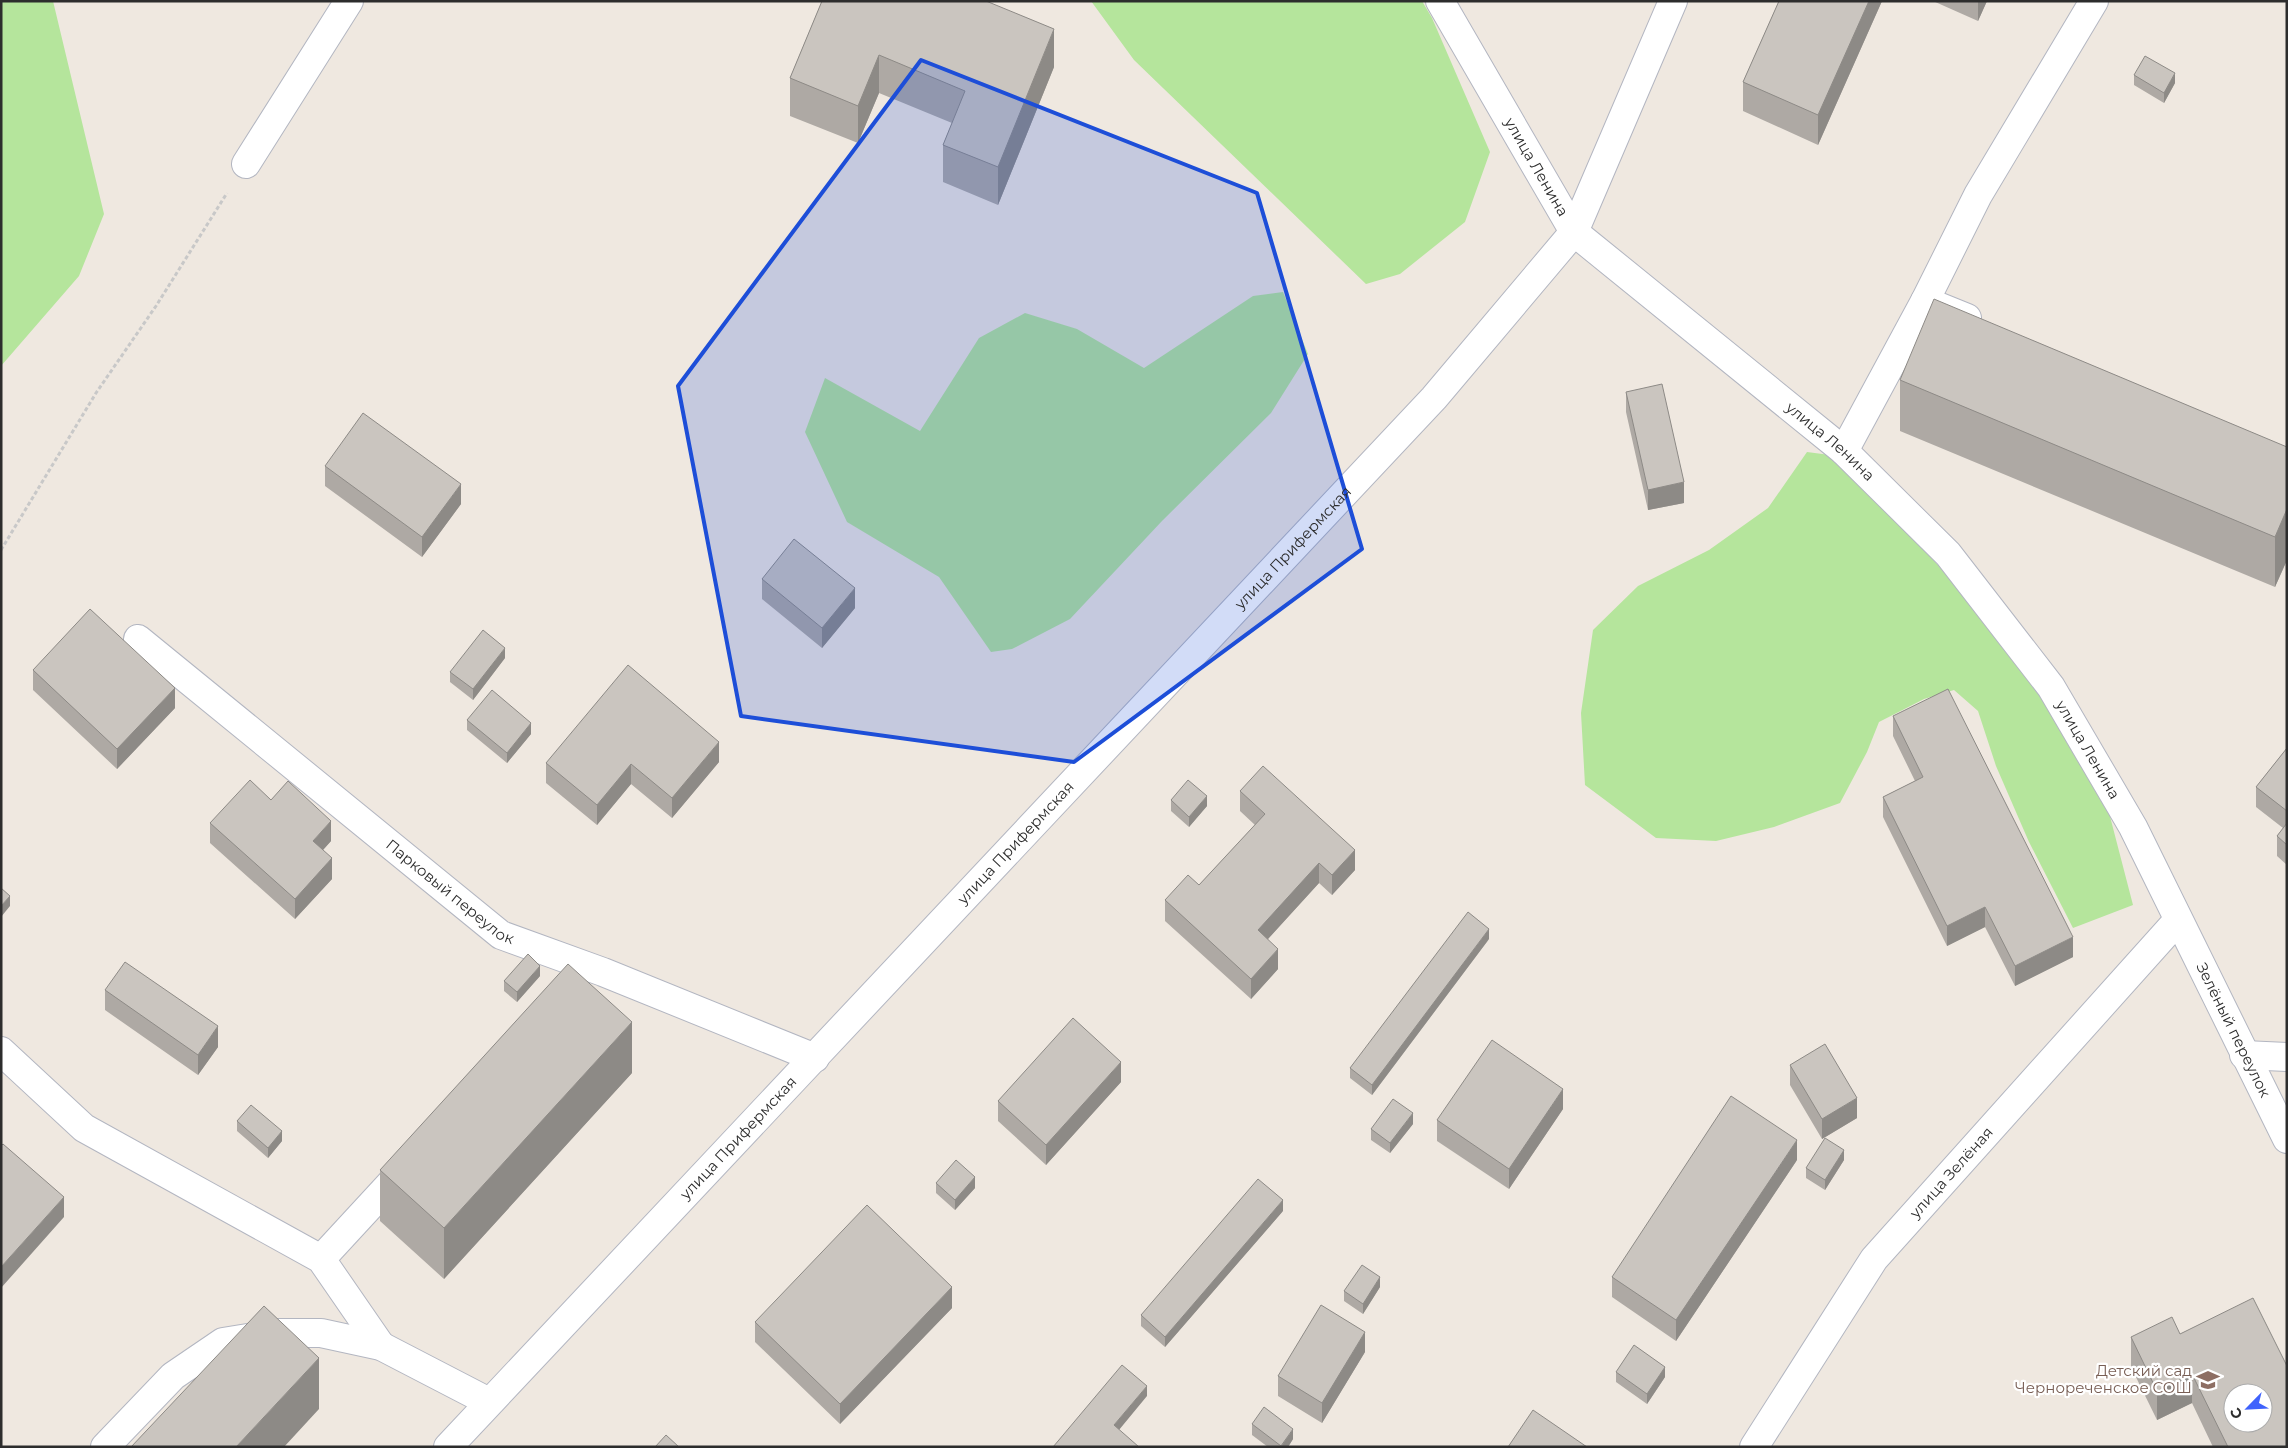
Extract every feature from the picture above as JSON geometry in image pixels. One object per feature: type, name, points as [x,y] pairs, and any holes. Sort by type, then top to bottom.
[{"type":"street","points":[[246,164],[349,1]]},
{"type":"street","name":"улица Ленина","points":[[1440,1],[1574,232],[1844,451],[1948,554],[2050,687],[2133,827],[2178,920]]},
{"type":"street","points":[[1456,28],[1464,1]]},
{"type":"street","name":"улица Прифермская","points":[[448,1447],[1434,398],[1574,232],[1673,1]]},
{"type":"street","points":[[1844,451],[1925,301],[1978,195],[2094,1]]},
{"type":"street","points":[[1925,301],[1988,328]]},
{"type":"street","name":"Парковый переулок","points":[[138,639],[500,935],[590,967],[815,1058]]},
{"type":"street","name":"Зелёный переулок","points":[[2178,920],[2287,1139]]},
{"type":"street","name":"улица Зелёная","points":[[1754,1447],[1874,1259],[2178,920]]},
{"type":"street","points":[[570,989],[590,967]]},
{"type":"street","points":[[1,1051],[84,1128],[321,1259],[381,1346]]},
{"type":"street","points":[[2244,1055],[2287,1057]]},
{"type":"street","points":[[321,1259],[422,1150]]},
{"type":"street","points":[[106,1447],[173,1376],[222,1342],[279,1333],[320,1333],[381,1346],[489,1402]]},
{"type":"path","points":[[1,550],[96,392],[156,306],[246,164]]},
{"type":"highlighted area","points":[[921,60],[1257,193],[1362,549],[1074,762],[741,716],[678,386]]},
{"type":"green space","points":[[1,1],[53,1],[104,214],[79,276],[1,366]]},
{"type":"green space","points":[[1091,1],[1422,1],[1432,18],[1490,152],[1465,222],[1400,274],[1366,284],[1134,60]]},
{"type":"green space","points":[[1283,292],[1308,354],[1271,413],[1162,521],[1070,619],[1012,649],[991,652],[939,577],[847,522],[805,432],[825,378],[920,431],[979,338],[1025,313],[1077,329],[1144,368],[1253,296]]},
{"type":"green space","points":[[1807,452],[1830,455],[1873,492],[2007,643],[2106,801],[2133,905],[2073,928],[2029,842],[1996,766],[1978,711],[1954,690],[1924,699],[1879,722],[1867,752],[1840,803],[1774,827],[1716,841],[1656,838],[1585,785],[1581,713],[1593,630],[1638,586],[1709,550],[1768,508]]},
{"type":"building","points":[[822,1],[986,1],[1054,29],[998,167],[943,145],[965,91],[879,55],[858,106],[790,78]]},
{"type":"building","points":[[1779,1],[1869,1],[1818,115],[1743,82]]},
{"type":"building","points":[[2145,56],[2175,73],[2164,93],[2134,75]]},
{"type":"building","points":[[1934,299],[2287,447],[2287,509],[2275,537],[1900,380]]},
{"type":"building","points":[[1662,384],[1684,482],[1648,490],[1626,392]]},
{"type":"building","points":[[363,413],[461,484],[422,537],[325,466]]},
{"type":"building","points":[[794,539],[855,588],[822,628],[762,579]]},
{"type":"building","points":[[90,609],[175,688],[117,749],[33,670]]},
{"type":"building","points":[[483,630],[505,648],[473,689],[450,672]]},
{"type":"building","points":[[628,665],[719,742],[672,798],[631,764],[597,805],[546,763]]},
{"type":"building","points":[[1948,689],[2073,937],[2015,966],[1985,907],[1947,926],[1883,797],[1923,777],[1893,716]]},
{"type":"building","points":[[492,690],[531,723],[507,753],[467,720]]},
{"type":"building","points":[[2287,748],[2287,811],[2256,787]]},
{"type":"building","points":[[1263,766],[1355,850],[1332,875],[1319,863],[1258,930],[1278,949],[1251,979],[1165,900],[1188,875],[1199,885],[1265,814],[1240,791]]},
{"type":"building","points":[[250,780],[271,800],[288,781],[331,821],[313,841],[332,858],[295,899],[210,823]]},
{"type":"building","points":[[1188,780],[1207,796],[1189,817],[1171,800]]},
{"type":"building","points":[[2287,823],[2287,845],[2277,836]]},
{"type":"building","points":[[1,888],[10,896],[1,906]]},
{"type":"building","points":[[1468,912],[1489,929],[1372,1085],[1350,1068]]},
{"type":"building","points":[[528,954],[540,966],[517,992],[504,981]]},
{"type":"building","points":[[125,962],[218,1026],[198,1055],[105,990]]},
{"type":"building","points":[[568,964],[632,1022],[444,1228],[380,1170]]},
{"type":"building","points":[[1073,1018],[1121,1062],[1046,1145],[998,1101]]},
{"type":"building","points":[[1492,1040],[1563,1089],[1509,1169],[1437,1120]]},
{"type":"building","points":[[1825,1044],[1857,1098],[1822,1119],[1790,1065]]},
{"type":"building","points":[[1731,1096],[1797,1140],[1676,1320],[1612,1277]]},
{"type":"building","points":[[1393,1099],[1413,1113],[1390,1143],[1371,1129]]},
{"type":"building","points":[[251,1105],[282,1131],[268,1148],[237,1121]]},
{"type":"building","points":[[1825,1138],[1844,1150],[1825,1180],[1806,1168]]},
{"type":"building","points":[[3,1144],[64,1197],[1,1267],[1,1146]]},
{"type":"building","points":[[956,1160],[975,1177],[955,1200],[936,1183]]},
{"type":"building","points":[[1258,1179],[1283,1200],[1165,1337],[1141,1315]]},
{"type":"building","points":[[867,1205],[952,1287],[840,1404],[755,1322]]},
{"type":"building","points":[[1362,1265],[1380,1277],[1363,1304],[1344,1291]]},
{"type":"building","name":"Детский сад Чернореченское СОШ","points":[[2253,1298],[2287,1366],[2287,1447],[2228,1447],[2192,1374],[2157,1391],[2131,1337],[2172,1317],[2180,1334]]},
{"type":"building","points":[[1321,1305],[1365,1332],[1322,1403],[1278,1376]]},
{"type":"building","points":[[264,1306],[319,1358],[236,1447],[131,1447]]},
{"type":"building","points":[[1634,1345],[1665,1367],[1647,1394],[1616,1372]]},
{"type":"building","points":[[1122,1365],[1147,1386],[1114,1425],[1139,1447],[1053,1447]]},
{"type":"building","points":[[1264,1407],[1293,1429],[1281,1446],[1252,1424]]},
{"type":"building","points":[[1533,1410],[1587,1447],[1508,1447]]},
{"type":"building","points":[[666,1435],[679,1447],[655,1447]]},
{"type":"place","name":"Детский сад Чернореченское СОШ","points":[[2208,1380]]}]
